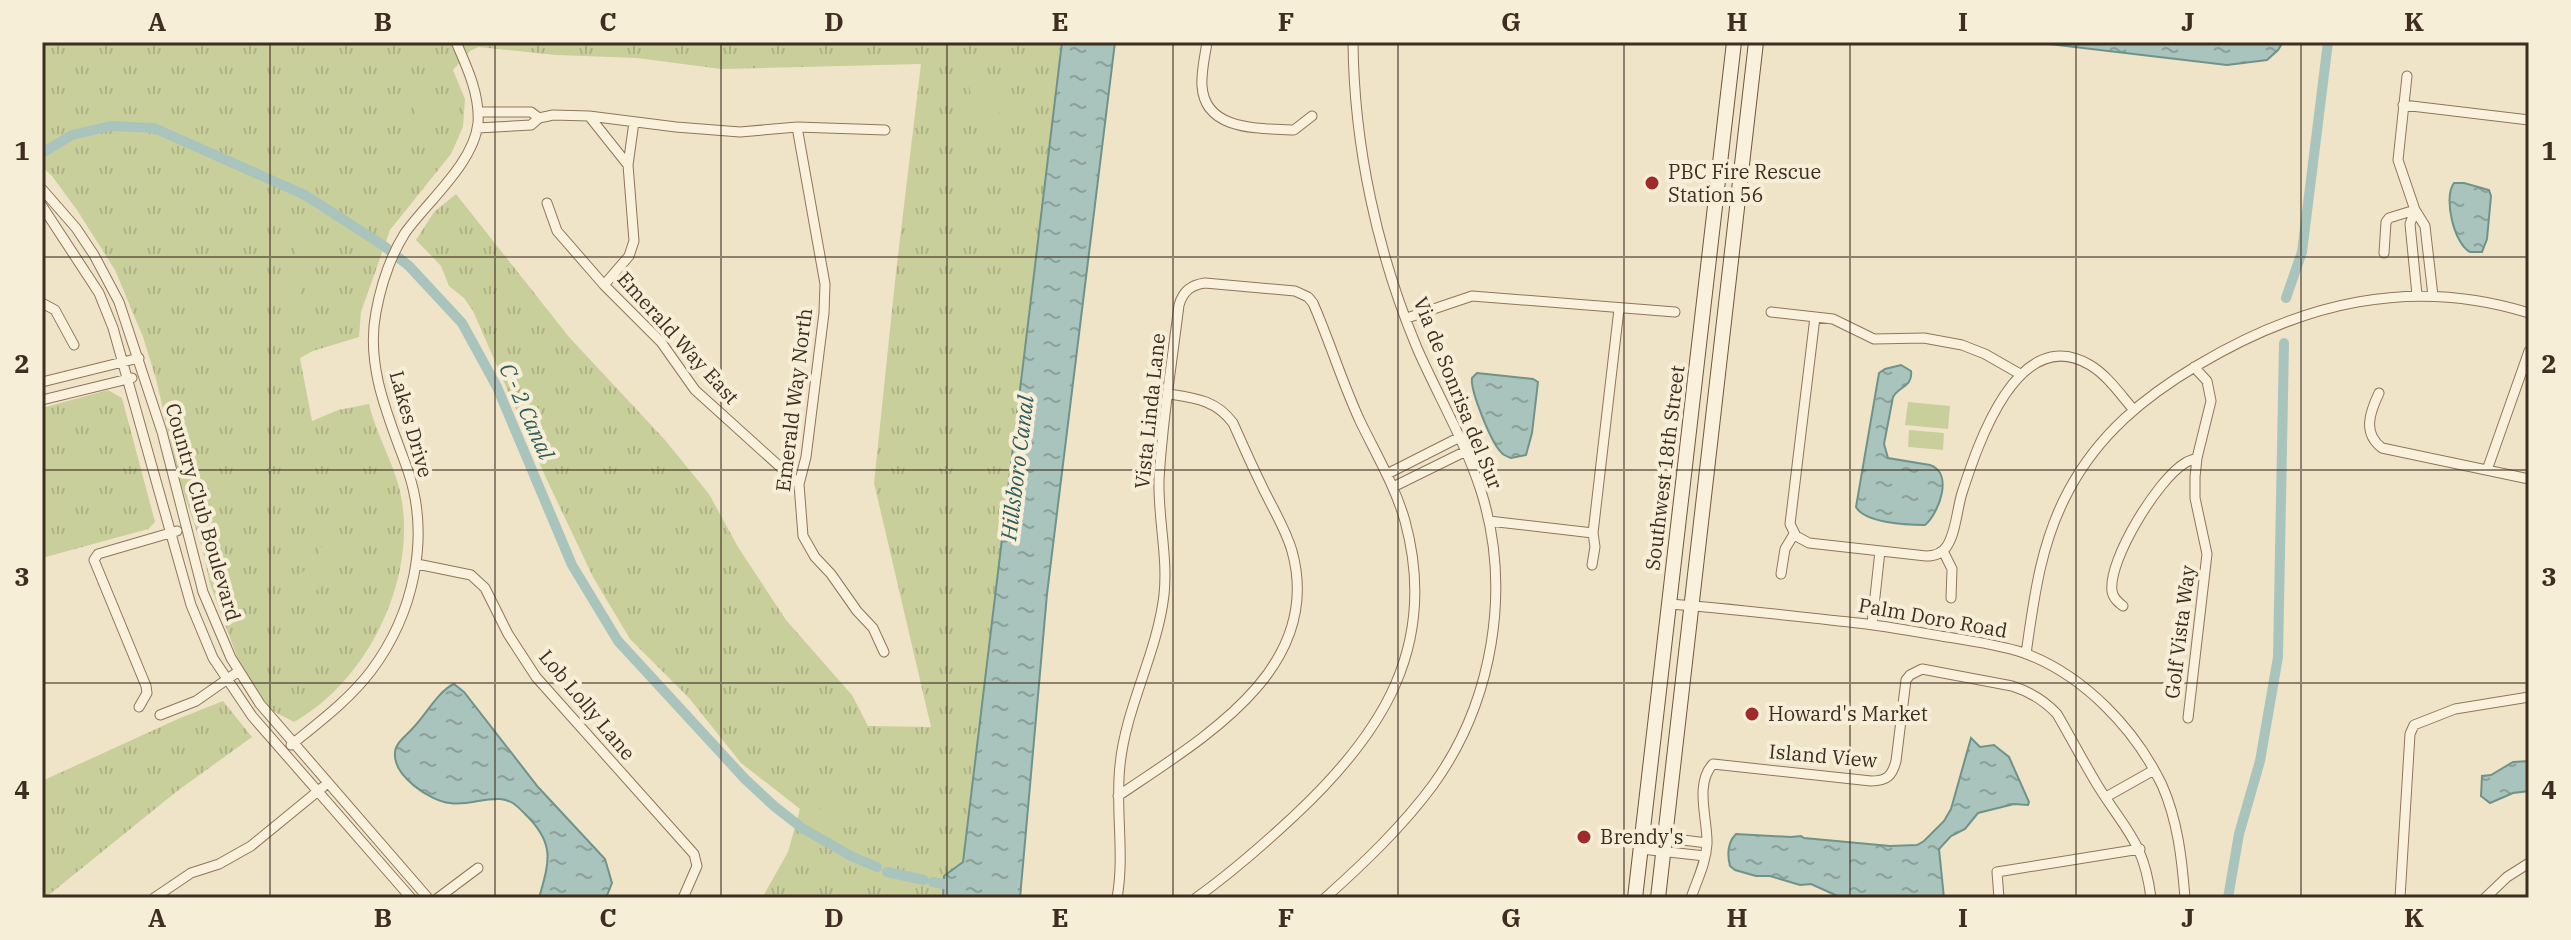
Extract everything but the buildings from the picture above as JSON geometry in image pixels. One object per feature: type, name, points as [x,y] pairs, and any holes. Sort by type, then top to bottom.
[{"type":"main road","name":"Southwest 18th Street","points":[[1635,898],[1734,42]]},
{"type":"main road","name":"Southwest 18th Street","points":[[1658,898],[1756,42]]},
{"type":"street","name":"Lakes Drive","points":[[284,752],[329,713],[376,663],[397,633],[417,564],[417,515],[409,474],[382,400],[374,352],[375,315],[385,274],[404,235],[451,178],[477,128],[478,112],[470,74],[456,42]]},
{"type":"street","points":[[1207,42],[1203,93],[1209,107],[1219,118],[1239,126],[1294,130],[1312,116]]},
{"type":"street","name":"Via de Sonrisa del Sur","points":[[1325,898],[1418,804],[1450,759],[1471,715],[1488,662],[1494,621],[1495,565],[1489,521],[1466,451],[1416,346],[1392,278],[1369,186],[1356,100],[1353,42]]},
{"type":"street","points":[[2407,76],[2398,160],[2415,210],[2425,226],[2433,296]]},
{"type":"street","points":[[2403,105],[2529,120]]},
{"type":"street","points":[[478,112],[531,112],[539,118]]},
{"type":"street","points":[[477,128],[531,125],[539,118],[553,115],[740,132],[797,127],[885,130]]},
{"type":"street","points":[[589,116],[628,165]]},
{"type":"street","points":[[604,285],[629,256],[634,241],[628,165],[634,122]]},
{"type":"street","name":"Emerald Way North","points":[[797,127],[825,284],[806,457],[799,484],[803,536],[815,557],[873,628],[884,652]]},
{"type":"street","name":"Country Club Boulevard","points":[[44,190],[76,228],[111,286],[139,358],[162,432],[185,528],[213,620],[239,671],[260,704],[428,898]]},
{"type":"street","name":"Emerald Way East","points":[[547,203],[557,231],[604,285],[661,342],[695,390],[799,484]]},
{"type":"street","name":"Country Club Boulevard","points":[[42,206],[99,293],[124,361],[202,635],[226,681],[242,704],[411,898]]},
{"type":"street","points":[[2384,253],[2386,222],[2389,218],[2415,210]]},
{"type":"street","points":[[2415,210],[2410,224],[2417,295]]},
{"type":"street","name":"Vista Linda Lane","points":[[1117,898],[1120,862],[1118,796],[1123,741],[1129,712],[1155,639],[1164,595],[1159,483],[1179,305],[1185,292],[1205,283],[1302,293],[1313,303],[1342,380],[1393,487],[1409,538],[1414,592],[1410,638],[1394,690],[1367,737],[1335,776],[1253,855],[1196,898]]},
{"type":"street","points":[[99,293],[111,286]]},
{"type":"street","points":[[1407,318],[1472,296],[1675,312]]},
{"type":"street","points":[[2026,654],[2040,565],[2055,518],[2068,491],[2094,450],[2133,409],[2169,382],[2251,335],[2317,311],[2370,299],[2433,296],[2485,302],[2529,313]]},
{"type":"street","points":[[42,303],[55,310],[74,345]]},
{"type":"street","points":[[1592,565],[1619,309]]},
{"type":"street","points":[[1771,312],[1840,321],[1859,334],[1874,339],[1924,338],[1962,345],[2020,374]]},
{"type":"street","points":[[1815,317],[1790,524],[1794,534],[1809,543],[1926,556],[1943,551],[1949,543],[1959,502],[1981,441],[1995,412],[2020,374],[2032,364],[2059,357],[2081,360],[2099,372],[2133,409]]},
{"type":"street","points":[[2487,470],[2529,351]]},
{"type":"street","points":[[42,382],[139,358]]},
{"type":"street","name":"Golf Vista Way","points":[[2188,718],[2207,554],[2195,498],[2197,458],[2211,394],[2207,381],[2194,367]]},
{"type":"street","points":[[42,400],[144,374]]},
{"type":"street","points":[[2379,393],[2371,413],[2369,430],[2382,448],[2529,479]]},
{"type":"street","points":[[1118,796],[1208,733],[1261,683],[1289,637],[1297,600],[1291,547],[1233,423],[1224,412],[1206,401],[1169,394]]},
{"type":"street","points":[[1387,474],[1460,437]]},
{"type":"street","points":[[1393,487],[1466,451]]},
{"type":"street","points":[[2123,606],[2113,597],[2111,589],[2119,560],[2136,521],[2173,474],[2185,463],[2197,458]]},
{"type":"street","points":[[1489,521],[1593,533]]},
{"type":"street","points":[[139,707],[147,693],[146,686],[94,560],[98,554],[185,528]]},
{"type":"street","points":[[1781,574],[1785,549],[1794,534]]},
{"type":"street","points":[[1872,624],[1880,551]]},
{"type":"street","points":[[1943,551],[1952,569],[1951,598]]},
{"type":"street","name":"Lob Lolly Lane","points":[[417,564],[471,575],[485,588],[508,634],[536,677],[694,854],[697,866],[683,898]]},
{"type":"street","name":"Palm Doro Road","points":[[1669,604],[1872,624],[1982,642],[2026,654],[2072,678],[2101,702],[2154,770],[2175,824],[2182,854],[2185,898]]},
{"type":"street","name":"Island View","points":[[1691,898],[1705,856],[1704,794],[1708,769],[1713,764],[1871,781],[1887,779],[1896,761],[1906,680],[1922,669],[2012,686],[2037,696],[2057,714],[2140,849],[2148,872],[2151,898]]},
{"type":"street","points":[[160,715],[196,701],[239,671]]},
{"type":"street","points":[[2400,898],[2410,734],[2414,725],[2455,709],[2529,697]]},
{"type":"street","points":[[2106,797],[2154,770]]},
{"type":"street","points":[[154,898],[191,873],[219,864],[251,846],[328,782]]},
{"type":"street","points":[[1642,842],[1707,843]]},
{"type":"street","points":[[1664,844],[1705,856]]},
{"type":"street","points":[[1999,898],[1997,872],[2140,849]]},
{"type":"street","points":[[2485,898],[2507,877],[2529,863]]},
{"type":"street","points":[[438,898],[478,868]]},
{"type":"green space","points":[[42,42],[1062,42],[963,863],[944,876],[943,898],[762,898],[788,852],[800,809],[741,763],[689,698],[630,639],[593,577],[473,311],[464,298],[449,286],[441,266],[416,240],[434,212],[456,194],[569,337],[665,440],[709,494],[738,547],[786,620],[852,695],[868,726],[931,727],[874,483],[921,64],[721,69],[637,58],[556,55],[479,47],[470,51],[453,70],[465,99],[463,127],[451,154],[390,230],[361,312],[359,337],[300,358],[312,421],[338,410],[369,404],[397,480],[404,524],[402,557],[395,590],[366,653],[321,704],[294,722],[269,709],[246,681],[210,584],[202,547],[179,479],[143,337],[115,270],[77,210],[42,167]]},
{"type":"green space","points":[[978,75],[992,80],[1001,92],[1002,105],[995,118],[985,117],[972,102],[969,85]]},
{"type":"green space","points":[[421,77],[433,91],[436,102],[434,120],[424,128],[419,126],[413,102],[416,78]]},
{"type":"green space","points":[[306,228],[312,233],[312,242],[310,266],[303,288],[297,296],[278,302],[276,293],[293,270],[299,235]]},
{"type":"green space","points":[[108,390],[122,398],[155,522],[148,529],[42,558],[42,408]]},
{"type":"green space","points":[[1908,402],[1950,406],[1948,429],[1905,425]]},
{"type":"green space","points":[[1909,430],[1944,433],[1943,450],[1908,447]]},
{"type":"green space","points":[[73,456],[92,466],[93,476],[87,486],[73,485],[61,472],[62,462]]},
{"type":"green space","points":[[326,545],[334,563],[328,581],[313,592],[293,590],[293,579],[312,565],[322,546]]},
{"type":"green space","points":[[223,701],[252,737],[176,792],[42,898],[42,781]]},
{"type":"green space","points":[[831,798],[852,808],[856,814],[853,826],[834,825],[818,814],[822,802]]},
{"type":"water","name":"Hillsboro Canal","points":[[1062,42],[1115,42],[1047,594],[1020,898],[943,898],[944,876],[963,862]]},
{"type":"water","points":[[2031,42],[2283,42],[2267,60],[2227,65]]},
{"type":"water","points":[[2454,183],[2489,190],[2487,239],[2482,252],[2470,252],[2459,240],[2450,209]]},
{"type":"water","points":[[1901,365],[1911,371],[1911,376],[1893,397],[1884,444],[1888,458],[1930,465],[1941,476],[1942,494],[1935,512],[1925,525],[1877,520],[1856,507],[1879,373]]},
{"type":"water","points":[[1477,373],[1538,382],[1526,455],[1511,458],[1496,446],[1474,393],[1472,378]]},
{"type":"water","points":[[454,684],[464,692],[538,787],[605,859],[612,883],[606,898],[539,898],[546,873],[546,843],[535,824],[519,808],[500,799],[462,804],[442,801],[414,786],[400,770],[396,762],[397,746],[437,698]]},
{"type":"water","points":[[1971,738],[1980,747],[1994,745],[2009,757],[2029,802],[2028,805],[2014,804],[1978,813],[1965,829],[1951,836],[1939,849],[1944,898],[1842,898],[1811,884],[1800,885],[1770,876],[1756,876],[1730,866],[1728,849],[1736,834],[1801,836],[1890,846],[1917,845],[1944,821],[1951,809]]},
{"type":"water","points":[[2529,761],[2529,791],[2513,793],[2490,803],[2481,796],[2482,776],[2491,775],[2513,762]]},
{"type":"waterway","points":[[2286,298],[2302,252],[2328,42]]},
{"type":"waterway","name":"C - 2 Canal","points":[[42,153],[72,135],[111,126],[154,128],[305,195],[384,246],[409,266],[462,323],[497,387],[572,565],[618,641],[745,779],[774,806],[802,828],[877,867]]},
{"type":"waterway","points":[[2228,898],[2239,834],[2260,761],[2278,657],[2284,343]]},
{"type":"waterway","name":"C - 2 Canal","points":[[887,872],[924,880]]},
{"type":"waterway","points":[[933,882],[954,886]]},
{"type":"place","name":"PBC Fire Rescue Station 56","points":[[1652,183]]},
{"type":"place","name":"Howard's Market","points":[[1752,714]]},
{"type":"place","name":"Brendy's","points":[[1584,837]]}]
